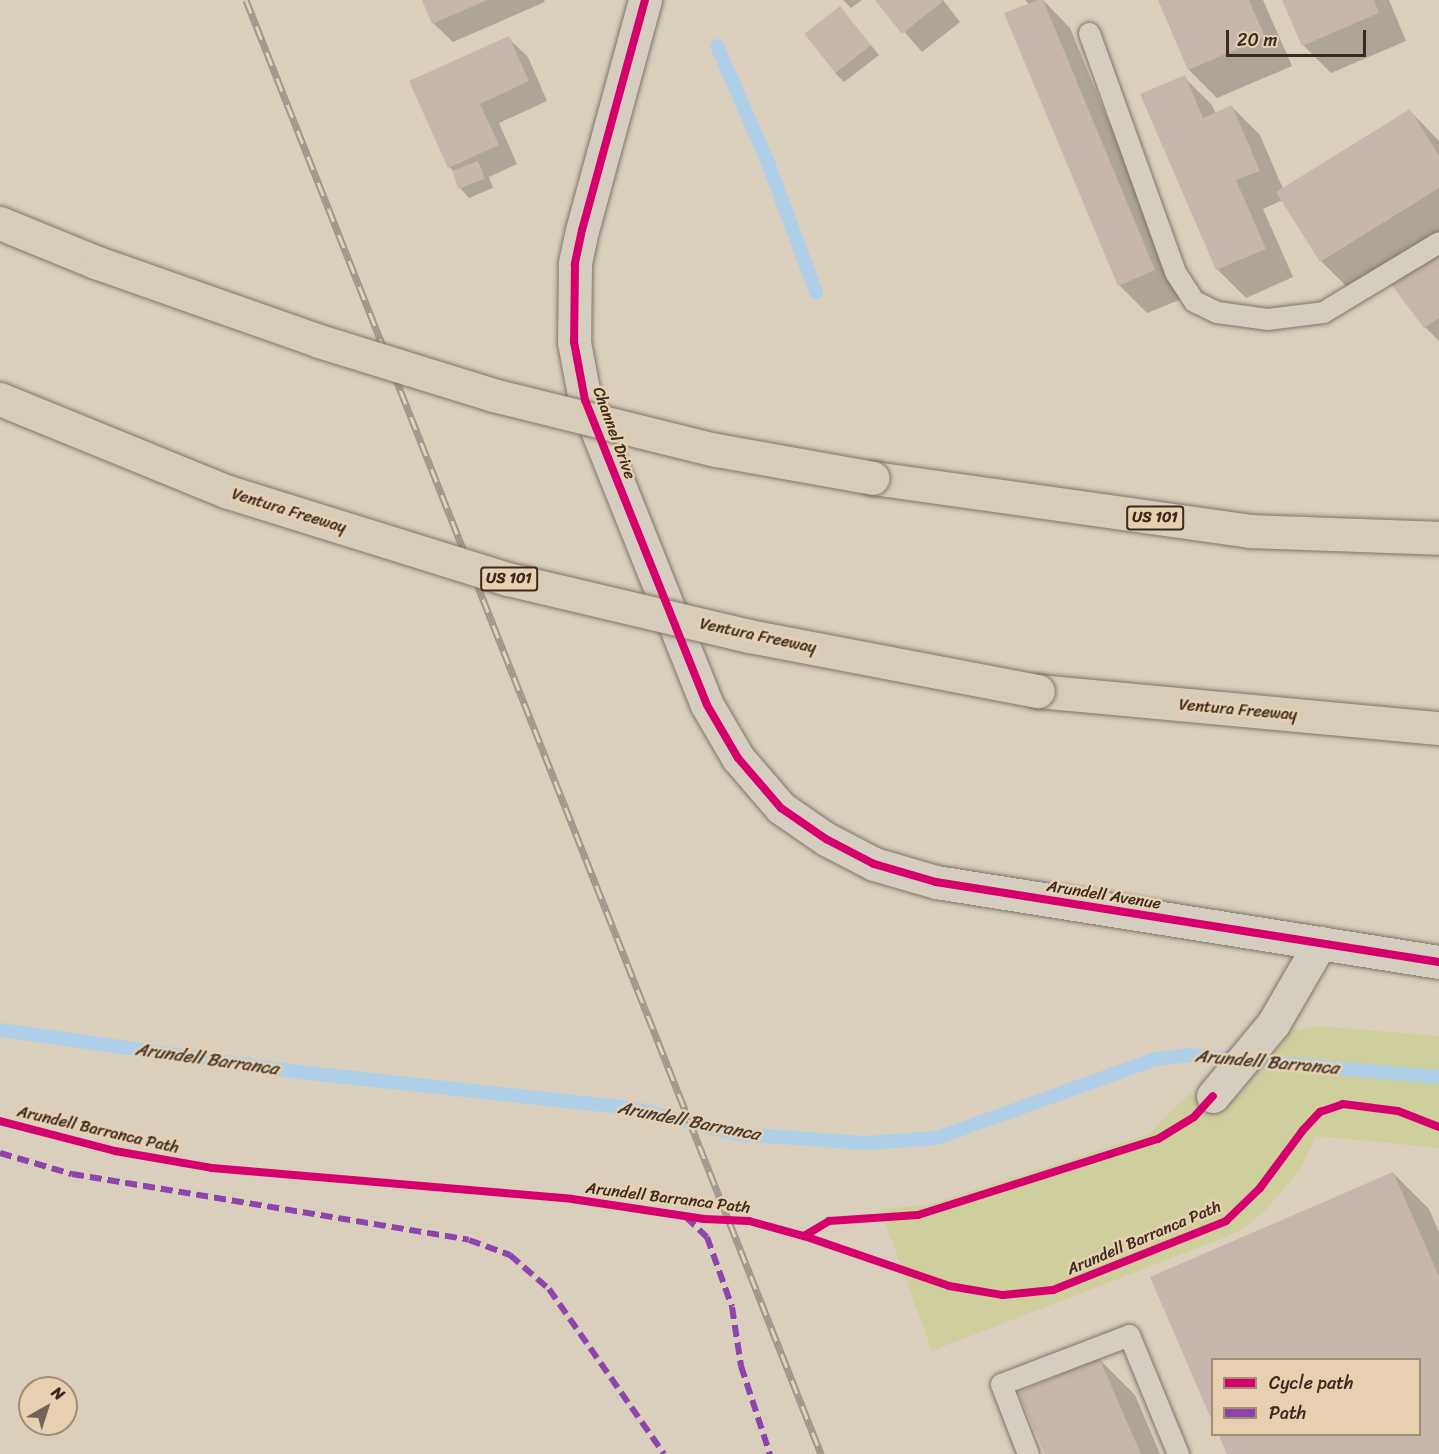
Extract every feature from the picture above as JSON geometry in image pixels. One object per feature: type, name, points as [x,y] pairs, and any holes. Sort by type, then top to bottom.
[{"type":"highway","name":"US 101","points":[[0,223],[95,262],[308,338],[493,395],[716,450],[873,478],[1251,531],[1439,538]]},
{"type":"highway","name":"Ventura Freeway","points":[[0,399],[228,492],[508,579],[749,636],[1038,691],[1439,728]]},
{"type":"street","name":"Channel Drive","points":[[645,0],[582,230],[574,274],[574,342],[585,400],[707,705],[738,758],[781,808]]},
{"type":"street","name":"Arundell Avenue","points":[[781,808],[826,839],[874,864],[936,882],[1439,962]]},
{"type":"street","points":[[1213,1096],[1273,1024],[1320,943]]},
{"type":"lane","points":[[1089,33],[1175,272],[1194,301],[1217,312],[1267,320],[1323,312],[1439,242]]},
{"type":"lane","points":[[1028,1454],[1001,1384],[1129,1335],[1178,1454]]},
{"type":"green space","points":[[1318,1026],[1439,1036],[1439,1148],[1316,1136],[1299,1171],[1263,1213],[1236,1233],[932,1351],[880,1209],[929,1205],[1149,1134],[1189,1094],[1234,1101],[1292,1031]]},
{"type":"building","points":[[422,0],[487,0],[432,24]]},
{"type":"building","points":[[875,0],[941,0],[942,2],[902,34]]},
{"type":"building","points":[[1043,0],[1155,270],[1118,286],[1004,13]]},
{"type":"building","points":[[1158,0],[1249,0],[1265,37],[1188,70]]},
{"type":"building","points":[[1282,0],[1374,0],[1379,13],[1302,46]]},
{"type":"building","points":[[840,6],[871,45],[835,73],[805,34]]},
{"type":"building","points":[[509,36],[529,81],[480,104],[499,145],[448,168],[409,81]]},
{"type":"building","points":[[1185,75],[1203,118],[1232,105],[1260,171],[1236,180],[1266,249],[1216,270],[1140,94]]},
{"type":"building","points":[[1410,109],[1439,156],[1439,188],[1320,262],[1276,192]]},
{"type":"building","points":[[478,161],[485,179],[459,189],[452,171]]},
{"type":"building","points":[[1439,250],[1439,318],[1424,328],[1391,284]]},
{"type":"building","points":[[1393,1172],[1439,1276],[1439,1454],[1227,1454],[1219,1436],[1421,1436],[1421,1358],[1211,1358],[1211,1419],[1150,1277]]},
{"type":"building","points":[[1099,1358],[1141,1454],[1045,1454],[1018,1392]]},
{"type":"waterway","points":[[717,46],[768,163],[816,292]]},
{"type":"waterway","name":"Arundell Barranca","points":[[0,1030],[299,1072],[637,1109],[736,1134],[866,1143],[937,1138],[1152,1060],[1188,1055],[1439,1077]]},
{"type":"railway","points":[[246,0],[821,1454]]},
{"type":"marked path","points":[[0,1153],[72,1174],[469,1240],[510,1255],[549,1289],[664,1454]]},
{"type":"marked path","points":[[686,1217],[707,1237],[732,1307],[741,1366],[770,1454]]},
{"type":"cycle path","points":[[645,0],[582,230],[575,264],[574,342],[585,400],[707,705],[738,758],[781,808],[826,839],[874,864],[936,882],[1439,962]]},
{"type":"cycle path","points":[[804,1236],[829,1221],[918,1215],[1158,1139],[1194,1117],[1213,1096]]},
{"type":"cycle path","name":"Arundell Barranca Path","points":[[0,1121],[115,1151],[212,1168],[572,1199],[704,1219],[749,1221],[804,1236],[949,1286],[1003,1295],[1053,1290],[1226,1221],[1260,1188],[1303,1130],[1320,1112],[1343,1104],[1398,1111],[1439,1127]]}]
